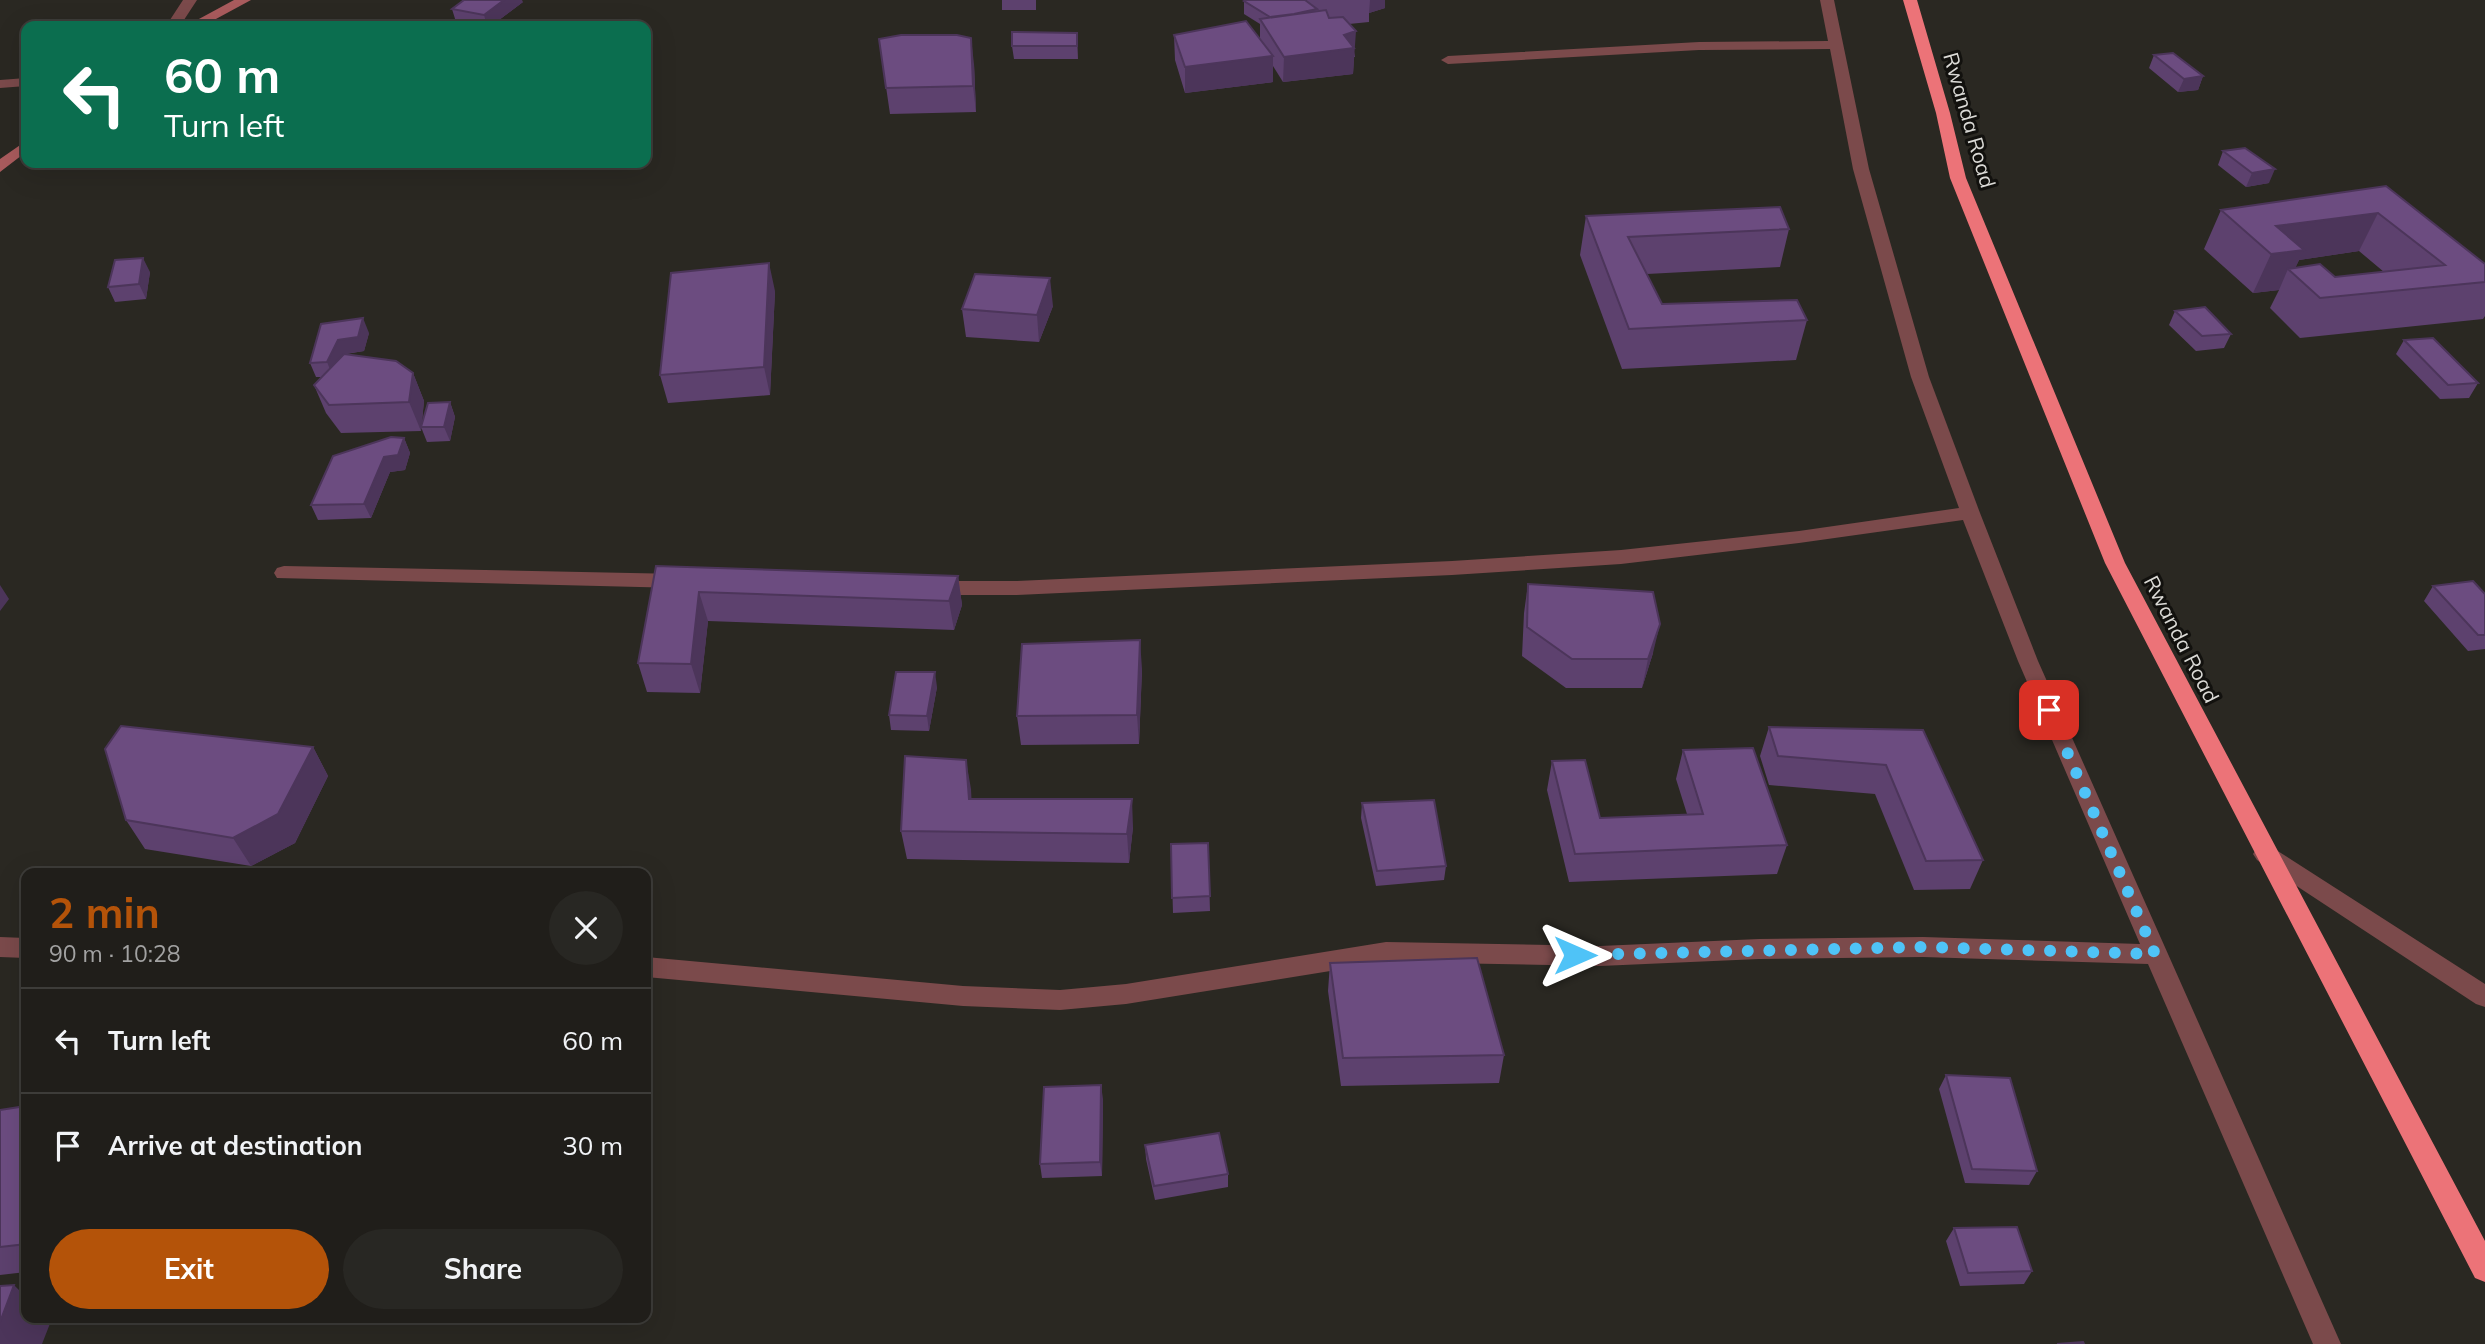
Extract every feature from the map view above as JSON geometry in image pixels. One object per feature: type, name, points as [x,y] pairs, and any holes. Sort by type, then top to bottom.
[{"type":"highway","name":"Rwanda Road","points":[[1910,0],[1943,113],[1958,178],[2115,563],[2265,854],[2485,1269]]},
{"type":"street","points":[[176,21],[190,0]]},
{"type":"street","points":[[203,21],[244,0]]},
{"type":"street","points":[[1827,0],[1861,169],[1920,377],[1970,513],[2028,661],[2327,1344]]},
{"type":"street","points":[[1448,60],[1699,46],[1834,45]]},
{"type":"street","points":[[0,84],[21,82]]},
{"type":"street","points":[[0,167],[21,149]]},
{"type":"street","points":[[910,588],[1031,587],[1452,568],[1622,556],[1800,537],[1970,513]]},
{"type":"street","points":[[284,573],[706,581]]},
{"type":"street","points":[[2265,854],[2485,997]]},
{"type":"street","points":[[0,947],[21,948]]},
{"type":"street","points":[[651,967],[963,996],[1060,1000],[1140,992],[1387,952],[1600,956],[1759,949],[1923,947],[2155,954]]},
{"type":"building","points":[[464,0],[504,0],[484,15],[452,9]]},
{"type":"building","points":[[1305,0],[1317,9],[1270,17],[1244,1]]},
{"type":"building","points":[[1326,10],[1329,18],[1343,17],[1356,31],[1344,35],[1354,48],[1284,57],[1260,19]]},
{"type":"building","points":[[1246,21],[1273,56],[1185,67],[1174,35]]},
{"type":"building","points":[[1012,32],[1077,33],[1077,46],[1012,46]]},
{"type":"building","points":[[901,35],[957,35],[971,38],[973,86],[886,88],[879,39]]},
{"type":"building","points":[[2173,53],[2203,76],[2184,79],[2154,55]]},
{"type":"building","points":[[2245,148],[2275,169],[2252,173],[2223,151]]},
{"type":"building","points":[[2386,186],[2485,264],[2485,282],[2320,298],[2288,269],[2320,264],[2335,277],[2445,265],[2378,213],[2276,226],[2304,250],[2271,254],[2221,210]]},
{"type":"building","points":[[1780,207],[1789,229],[1628,237],[1662,304],[1797,300],[1807,320],[1629,329],[1586,216]]},
{"type":"building","points":[[143,258],[139,284],[108,287],[115,260]]},
{"type":"building","points":[[769,263],[764,367],[660,375],[671,273]]},
{"type":"building","points":[[975,274],[1050,278],[1037,315],[962,309]]},
{"type":"building","points":[[2205,307],[2231,334],[2202,336],[2175,311]]},
{"type":"building","points":[[363,318],[358,337],[338,340],[327,362],[310,363],[321,324]]},
{"type":"building","points":[[2433,338],[2478,383],[2448,385],[2404,340]]},
{"type":"building","points":[[344,354],[396,361],[413,373],[409,402],[329,405],[314,385]]},
{"type":"building","points":[[450,402],[444,427],[421,427],[428,403]]},
{"type":"building","points":[[391,437],[404,438],[398,455],[384,457],[364,504],[311,505],[333,456]]},
{"type":"building","points":[[656,566],[958,576],[949,601],[699,592],[691,664],[638,663]]},
{"type":"building","points":[[2473,581],[2485,594],[2485,635],[2478,635],[2433,586]]},
{"type":"building","points":[[1528,584],[1653,592],[1660,624],[1648,659],[1572,659],[1527,627]]},
{"type":"building","points":[[1140,640],[1137,715],[1017,716],[1022,644]]},
{"type":"building","points":[[896,672],[935,672],[927,716],[889,715]]},
{"type":"building","points":[[121,726],[313,747],[278,814],[233,838],[126,820],[105,749]]},
{"type":"building","points":[[1769,727],[1923,730],[1983,860],[1926,861],[1886,765],[1778,756]]},
{"type":"building","points":[[1753,748],[1787,845],[1575,854],[1552,761],[1585,760],[1600,818],[1703,814],[1683,750]]},
{"type":"building","points":[[905,756],[966,760],[969,799],[1132,799],[1127,834],[901,831]]},
{"type":"building","points":[[1434,800],[1446,866],[1377,871],[1362,803]]},
{"type":"building","points":[[1208,843],[1210,896],[1172,898],[1171,844]]},
{"type":"building","points":[[1477,958],[1504,1055],[1343,1058],[1330,963]]},
{"type":"building","points":[[1946,1075],[2010,1078],[2037,1171],[1972,1169]]},
{"type":"building","points":[[1101,1085],[1100,1162],[1040,1164],[1044,1087]]},
{"type":"building","points":[[21,1107],[21,1245],[0,1247],[0,1110]]},
{"type":"building","points":[[1219,1133],[1228,1174],[1154,1186],[1145,1145]]},
{"type":"building","points":[[2017,1227],[2032,1271],[1968,1273],[1954,1228]]},
{"type":"building","points":[[14,1285],[0,1322],[0,1286]]},
{"type":"route","points":[[1575,955],[1923,947],[2155,954],[2049,710]]}]
